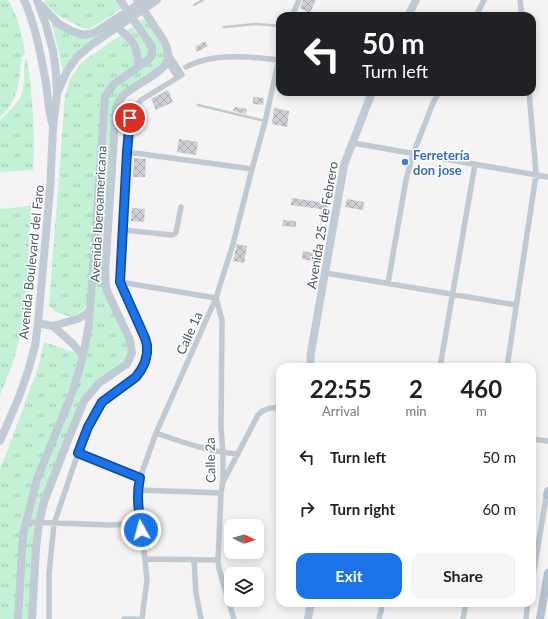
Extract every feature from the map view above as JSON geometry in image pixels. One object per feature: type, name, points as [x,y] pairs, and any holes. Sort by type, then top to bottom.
[{"type":"main road","points":[[540,619],[548,573]]},
{"type":"street","name":"Avenida Boulevard del Faro","points":[[24,0],[32,21],[39,47],[53,128]]},
{"type":"street","name":"Avenida Boulevard del Faro","points":[[0,441],[19,397],[35,346],[50,190],[53,128],[57,94],[56,72],[53,51],[37,0]]},
{"type":"street","points":[[37,0],[59,24],[83,35],[94,33],[130,14]]},
{"type":"street","name":"Avenida Iberoamericana","points":[[18,619],[23,534],[37,479],[73,391],[83,356],[89,324],[105,97],[113,85],[149,60],[152,55],[152,47],[120,0]]},
{"type":"street","points":[[57,94],[67,71],[77,57],[91,44],[117,27],[141,3],[158,0]]},
{"type":"street","points":[[478,12],[484,0]]},
{"type":"street","points":[[520,0],[522,12]]},
{"type":"street","points":[[293,12],[297,1]]},
{"type":"street","points":[[410,12],[416,1]]},
{"type":"street","points":[[49,619],[49,573],[54,524],[78,453],[88,427],[102,402],[136,377],[145,362],[147,349],[145,338],[120,282],[130,118],[134,108],[141,100],[180,76],[168,57],[168,48],[141,3]]},
{"type":"street","points":[[117,27],[134,44],[137,50],[138,67]]},
{"type":"street","name":"Avenida Iberoamericana","points":[[32,619],[36,548],[44,502],[84,401],[99,383],[127,364],[132,353],[130,340],[106,287],[105,273],[116,108],[123,95],[161,69],[168,57]]},
{"type":"street","points":[[186,67],[201,61],[221,57],[276,57]]},
{"type":"street","name":"Calle 1a","points":[[142,619],[147,580],[137,502],[140,478],[156,433],[216,298],[233,244],[265,122],[276,71]]},
{"type":"street","name":"Avenida 25 de Febrero","points":[[310,363],[344,165],[371,96]]},
{"type":"street","points":[[388,283],[406,180],[413,154],[437,96]]},
{"type":"street","points":[[508,363],[536,175],[529,96]]},
{"type":"street","points":[[353,143],[548,177]]},
{"type":"street","points":[[127,152],[252,168]]},
{"type":"street","points":[[441,363],[475,164]]},
{"type":"street","points":[[122,230],[172,235],[175,234],[181,207]]},
{"type":"street","points":[[326,273],[516,305]]},
{"type":"street","points":[[120,282],[216,298]]},
{"type":"street","name":"Calle 2a","points":[[216,298],[222,320],[221,428],[223,481],[221,493],[218,560],[219,569],[234,619]]},
{"type":"street","points":[[38,323],[53,326],[77,319],[85,315],[90,309]]},
{"type":"street","points":[[53,326],[73,344],[83,356]]},
{"type":"street","points":[[223,481],[258,415],[262,410],[276,407]]},
{"type":"street","points":[[156,433],[223,453],[238,454]]},
{"type":"street","points":[[536,440],[548,441]]},
{"type":"street","points":[[78,453],[140,478]]},
{"type":"street","points":[[138,490],[221,493]]},
{"type":"street","points":[[536,559],[548,491]]},
{"type":"street","points":[[26,522],[39,524],[110,525],[130,524],[140,521]]},
{"type":"street","points":[[145,559],[218,560]]},
{"type":"street","points":[[194,560],[196,593],[201,619]]},
{"type":"street","points":[[308,619],[310,607]]},
{"type":"street","points":[[379,619],[382,607]]},
{"type":"street","points":[[463,619],[465,607]]},
{"type":"street","points":[[526,619],[528,607]]},
{"type":"street","points":[[124,619],[137,619]]},
{"type":"lane","points":[[194,5],[202,0]]},
{"type":"lane","points":[[224,27],[256,24],[276,26]]},
{"type":"lane","points":[[198,105],[265,122]]},
{"type":"green space","points":[[0,0],[8,0],[11,5],[19,26],[25,53],[21,59],[15,96],[9,108],[0,117]]},
{"type":"green space","points":[[45,0],[115,0],[121,9],[90,29],[82,28],[56,14]]},
{"type":"green space","points":[[147,17],[166,47],[165,61],[116,102],[104,288],[128,340],[130,353],[125,364],[82,402],[43,501],[30,619],[21,619],[25,534],[41,475],[85,356],[108,96],[114,87],[155,55],[138,22]]},
{"type":"green space","points":[[52,23],[71,33],[87,37],[102,33],[63,72]]},
{"type":"green space","points":[[132,27],[148,47],[148,56],[110,83],[87,303],[83,310],[71,317],[58,313],[49,306],[65,96],[70,79],[82,62]]},
{"type":"green space","points":[[27,58],[33,114],[33,170],[0,172],[0,119],[12,109],[21,96],[24,84],[24,64]]},
{"type":"green space","points":[[31,206],[26,304],[22,329],[12,366],[0,395],[0,209]]},
{"type":"green space","points":[[44,342],[79,354],[69,393],[34,479],[22,521],[15,619],[0,619],[0,470],[38,368]]},
{"type":"building","points":[[303,0],[316,0],[310,12],[300,8]]},
{"type":"building","points":[[205,41],[208,46],[197,52],[195,47]]},
{"type":"building","points":[[168,90],[173,102],[156,110],[151,99]]},
{"type":"building","points":[[253,97],[264,98],[263,105],[253,104]]},
{"type":"building","points":[[234,107],[247,109],[246,114],[233,111]]},
{"type":"building","points":[[274,108],[289,111],[287,127],[272,124]]},
{"type":"building","points":[[179,139],[198,142],[196,155],[177,152]]},
{"type":"building","points":[[134,158],[146,159],[145,177],[133,177]]},
{"type":"building","points":[[292,198],[328,203],[327,210],[291,205]]},
{"type":"building","points":[[347,199],[364,202],[363,210],[345,207]]},
{"type":"building","points":[[132,208],[145,209],[144,222],[131,221]]},
{"type":"building","points":[[283,220],[296,221],[296,227],[282,226]]},
{"type":"building","points":[[237,244],[247,246],[244,263],[233,261]]},
{"type":"building","points":[[303,251],[313,253],[312,261],[302,259]]},
{"type":"place","name":"Ferretería don jose","points":[[405,162]]},
{"type":"route","points":[[130,118],[120,282],[145,338],[147,353],[145,362],[136,377],[102,402],[88,427],[78,453],[140,478],[137,502],[141,530]]}]
